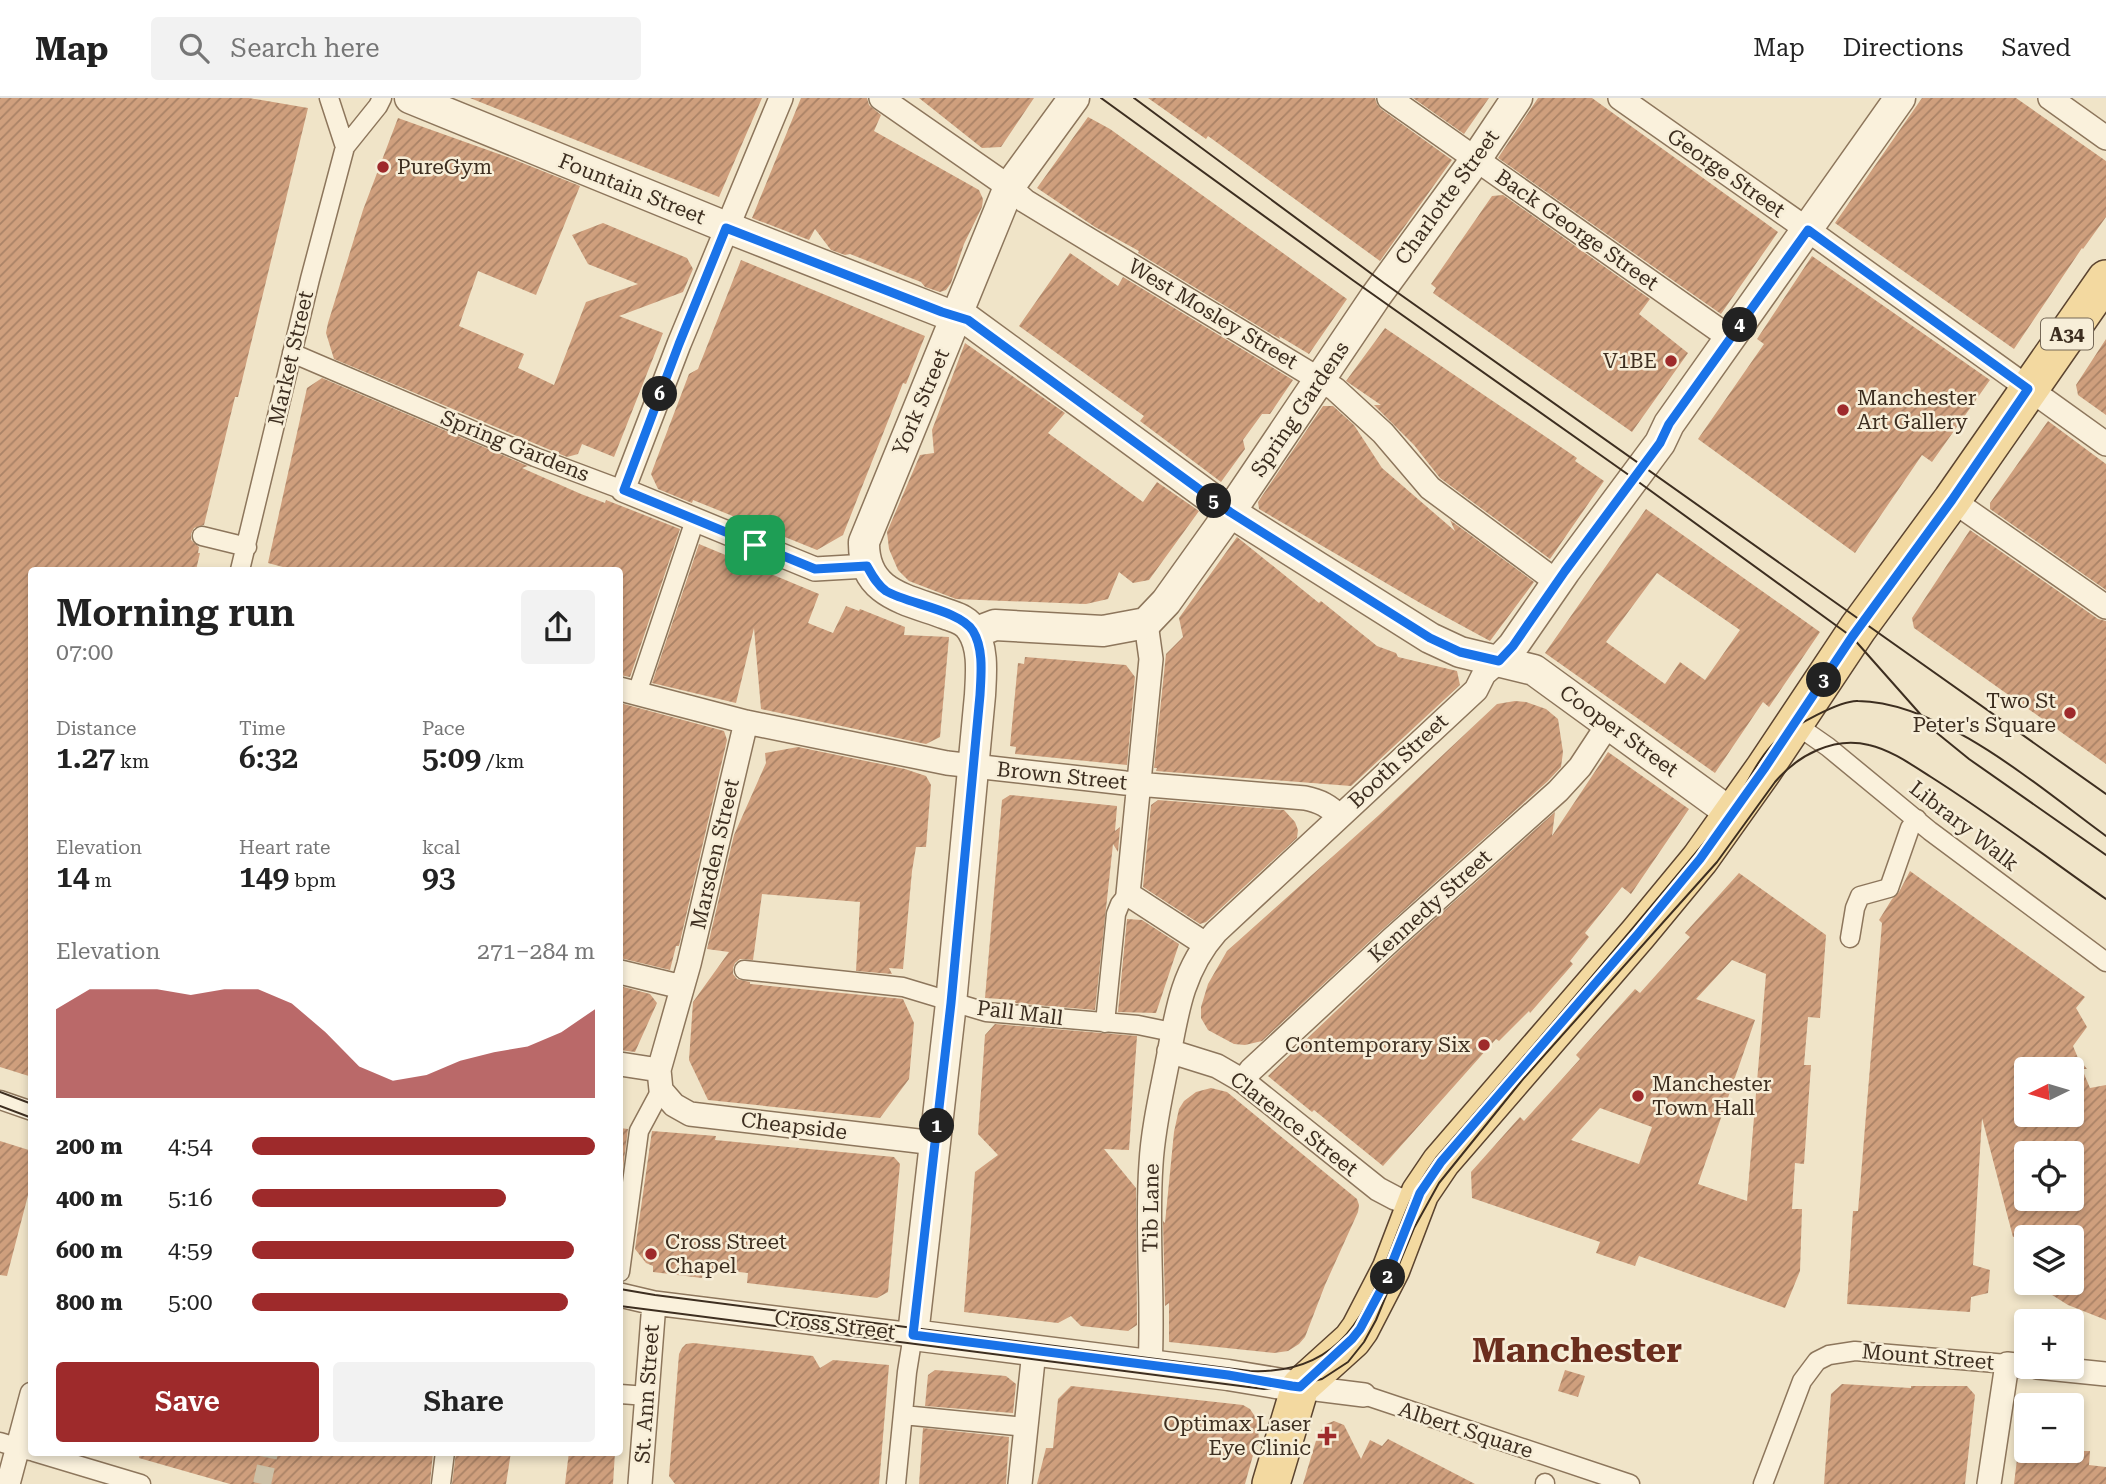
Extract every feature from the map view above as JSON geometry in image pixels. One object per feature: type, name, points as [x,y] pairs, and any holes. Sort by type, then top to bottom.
[{"type":"main road","name":"A34","points":[[1300,1387],[1360,1329],[1391,1269],[1414,1205],[1441,1162],[1700,859],[1795,724],[1852,637],[1952,500],[2106,279]]},
{"type":"main road","points":[[1272,1484],[1300,1387]]},
{"type":"street","points":[[329,98],[345,147]]},
{"type":"street","name":"Market Street","points":[[241,567],[345,147],[382,98]]},
{"type":"street","name":"Fountain Street","points":[[410,98],[726,228],[968,320],[1230,512],[1430,638],[1460,652],[1499,661]]},
{"type":"street","points":[[624,490],[679,344],[781,98]]},
{"type":"street","name":"West Mosley Street","points":[[881,98],[1025,201],[1335,389],[1383,433],[1430,488],[1557,582]]},
{"type":"street","name":"York Street","points":[[867,566],[864,542],[1009,187],[1074,98]]},
{"type":"street","name":"Back George Street","points":[[1389,98],[1730,338]]},
{"type":"street","name":"Charlotte Street","points":[[1376,296],[1517,98]]},
{"type":"street","name":"George Street","points":[[1620,98],[2106,444]]},
{"type":"street","name":"Booth Street","points":[[1171,1042],[1187,977],[1205,944],[1476,690],[1484,674],[1513,646],[1660,443],[1669,424],[1900,98]]},
{"type":"street","points":[[2050,98],[2106,138]]},
{"type":"street","name":"Spring Gardens","points":[[1146,623],[1166,602],[1230,512],[1376,296]]},
{"type":"street","name":"Spring Gardens","points":[[292,353],[535,457],[624,490],[815,569],[867,566]]},
{"type":"street","points":[[1952,500],[2106,607]]},
{"type":"street","points":[[628,691],[695,520]]},
{"type":"street","points":[[202,536],[247,547]]},
{"type":"street","points":[[867,566],[874,580],[885,591],[965,621],[974,633],[981,666],[951,1003],[895,1484]]},
{"type":"street","points":[[974,633],[995,625],[1103,631],[1146,623],[1151,659],[1138,806],[1128,894],[1116,914],[1105,1023]]},
{"type":"street","name":"Cooper Street","points":[[1499,661],[1534,670],[1732,814]]},
{"type":"street","name":"Brown Street","points":[[628,691],[746,722],[947,763],[1138,784],[1305,798],[1329,806],[1339,816]]},
{"type":"street","name":"Marsden Street","points":[[660,1080],[746,722]]},
{"type":"street","name":"Kennedy Street","points":[[1243,1081],[1251,1070],[1381,948],[1559,791],[1580,767],[1609,723]]},
{"type":"street","name":"Library Walk","points":[[1795,724],[2106,962]]},
{"type":"street","points":[[1850,938],[1860,896],[1889,887],[1910,828],[1917,819]]},
{"type":"street","points":[[1128,894],[1205,944]]},
{"type":"street","name":"Pall Mall","points":[[744,970],[903,987],[986,1012],[1138,1025],[1171,1042]]},
{"type":"street","points":[[623,973],[682,987]]},
{"type":"street","name":"Clarence Street","points":[[1171,1042],[1243,1081],[1378,1189],[1414,1205]]},
{"type":"street","name":"Tib Lane","points":[[1150,1366],[1150,1167],[1154,1130],[1171,1042]]},
{"type":"street","points":[[623,1065],[660,1080],[639,1131],[623,1250]]},
{"type":"street","name":"Cheapside","points":[[660,1080],[674,1105],[690,1114],[934,1143]]},
{"type":"street","points":[[0,1100],[28,1110]]},
{"type":"street","name":"Cross Street","points":[[623,1296],[653,1303],[1228,1375],[1300,1387]]},
{"type":"street","name":"St. Ann Street","points":[[640,1484],[653,1303]]},
{"type":"street","points":[[1020,1484],[1034,1351]]},
{"type":"street","name":"Mount Street","points":[[1763,1484],[1802,1381],[1816,1361],[1829,1354],[1856,1351],[2014,1365]]},
{"type":"street","points":[[2084,1372],[2106,1374]]},
{"type":"street","points":[[1989,1484],[2014,1378]]},
{"type":"street","name":"Albert Square","points":[[1300,1387],[1364,1395],[1629,1484]]},
{"type":"street","points":[[623,1394],[647,1396]]},
{"type":"street","points":[[8,1484],[28,1412]]},
{"type":"street","points":[[903,1415],[1026,1427]]},
{"type":"street","points":[[47,1456],[141,1484]]},
{"type":"street","points":[[441,1484],[444,1456]]},
{"type":"building","points":[[0,98],[249,98],[308,108],[204,525],[194,528],[191,534],[191,540],[199,547],[197,567],[28,567],[28,1076],[0,1067]]},
{"type":"building","points":[[470,98],[762,98],[719,197]]},
{"type":"building","points":[[801,98],[867,98],[869,105],[881,115],[874,131],[979,190],[983,199],[982,207],[946,290],[940,292],[925,287],[921,282],[850,254],[831,250],[815,229],[809,240],[752,218]]},
{"type":"building","points":[[919,98],[1034,98],[1001,147],[982,148]]},
{"type":"building","points":[[1148,98],[1375,98],[1381,109],[1452,160],[1380,261],[1208,136],[1206,139]]},
{"type":"building","points":[[1413,98],[1489,98],[1464,134]]},
{"type":"building","points":[[1538,98],[1592,98],[1778,232],[1721,314],[1498,158]]},
{"type":"building","points":[[1922,98],[2016,98],[2106,161],[2106,217],[2014,349],[1835,223]]},
{"type":"building","points":[[1088,117],[1110,129],[1347,299],[1309,354],[1095,227],[1037,188]]},
{"type":"building","points":[[398,118],[580,186],[536,295],[478,271],[459,326],[524,354],[518,368],[554,385],[586,302],[638,284],[588,264],[572,235],[603,223],[687,258],[693,269],[683,292],[619,316],[663,333],[614,457],[582,444],[578,454],[567,457],[334,359],[326,333],[328,323],[363,210]]},
{"type":"building","points":[[1503,195],[1650,299],[1639,314],[1688,353],[1632,432],[1433,293],[1436,288],[1431,284],[1492,196]]},
{"type":"building","points":[[1070,253],[1118,286],[1123,277],[1293,380],[1270,414],[1262,414],[1243,440],[1245,449],[1221,482],[1140,421],[1144,416],[1019,326]]},
{"type":"building","name":"Manchester Art Gallery","points":[[1812,256],[1990,380],[1932,462],[1922,455],[1855,553],[1698,439],[1764,344],[1757,339]]},
{"type":"building","points":[[741,260],[925,336],[906,384],[903,383],[843,535],[817,550],[693,500],[692,503],[658,489],[651,474],[689,374],[698,369]]},
{"type":"building","points":[[1385,328],[1577,458],[1575,461],[1604,481],[1550,559],[1440,478],[1414,445],[1374,405],[1381,405],[1346,381]]},
{"type":"building","points":[[2106,339],[2106,415],[2078,395],[2076,385]]},
{"type":"building","points":[[965,343],[1065,413],[1048,433],[1143,502],[1157,482],[1199,511],[1149,580],[1133,583],[1119,572],[1108,599],[1086,604],[956,599],[909,581],[898,570],[889,549],[887,532],[920,455],[934,453],[932,430]]},
{"type":"building","points":[[322,378],[528,466],[522,468],[581,494],[605,503],[606,500],[680,529],[630,677],[623,676],[623,567],[283,567],[268,563],[307,388]]},
{"type":"building","points":[[1323,406],[1333,406],[1354,425],[1382,468],[1455,531],[1450,520],[1534,582],[1490,641],[1259,509],[1258,502]]},
{"type":"building","points":[[2048,421],[2106,464],[2106,590],[1990,509],[1990,503]]},
{"type":"building","points":[[1646,509],[1820,632],[1769,707],[1763,702],[1715,773],[1545,653]],"holes":[[[1657,573],[1740,630],[1705,680],[1680,662],[1665,684],[1606,642]]]},
{"type":"building","name":"Two St Peter's Square","points":[[1970,530],[2098,619],[2106,621],[2106,764],[1914,628],[1912,618]]},
{"type":"building","points":[[1237,537],[1377,646],[1396,653],[1398,657],[1457,671],[1460,685],[1351,786],[1156,771],[1157,768],[1154,768],[1166,654],[1183,637],[1179,618]]},
{"type":"building","points":[[699,544],[819,594],[808,623],[833,633],[846,606],[905,627],[904,635],[949,637],[940,737],[926,744],[761,709],[754,628],[736,703],[652,683]]},
{"type":"building","points":[[1025,657],[1126,665],[1135,677],[1127,765],[1015,754],[1016,747],[1010,746],[1018,663],[1024,664]]},
{"type":"building","points":[[1515,701],[1546,709],[1558,719],[1563,752],[1561,767],[1548,781],[1262,1041],[1245,1045],[1234,1044],[1208,1030],[1201,1018],[1201,1007],[1208,984],[1227,951],[1379,815],[1497,704]]},
{"type":"building","points":[[623,704],[724,731],[727,740],[679,946],[676,946],[670,970],[623,959]]},
{"type":"building","points":[[798,747],[905,769],[926,776],[931,785],[926,847],[916,847],[912,871],[903,969],[889,968],[892,974],[856,971],[860,902],[762,894],[753,960],[740,959],[733,968],[737,979],[750,984],[903,999],[914,1023],[909,1079],[880,1118],[708,1100],[689,1060],[693,1002],[729,952],[707,949],[734,835],[766,763],[765,753]]},
{"type":"building","points":[[1608,752],[1689,809],[1631,894],[1622,887],[1585,933],[1589,937],[1570,961],[1573,964],[1530,1013],[1529,1011],[1499,1041],[1496,1039],[1383,1166],[1268,1076],[1401,949],[1555,812],[1552,836]]},
{"type":"building","points":[[1010,795],[1117,806],[1115,831],[1120,827],[1118,852],[1113,844],[1095,1010],[985,998],[1002,800]]},
{"type":"building","points":[[1158,800],[1284,810],[1295,822],[1297,838],[1206,922],[1200,924],[1143,887],[1151,805]]},
{"type":"building","points":[[1910,871],[2085,997],[2076,1008],[2087,1027],[2073,1046],[2078,1057],[2014,1057],[2014,1127],[2084,1127],[2084,1074],[2090,1088],[2106,1085],[2106,1320],[2084,1309],[2068,1305],[2052,1295],[2084,1295],[2084,1225],[2014,1225],[2013,1237],[1982,1118],[1973,1265],[1990,1270],[1988,1293],[1971,1297],[1970,1312],[1847,1304],[1853,1211],[1858,1211],[1882,923],[1879,920],[1899,892]]},
{"type":"building","name":"Manchester Town Hall","points":[[1739,873],[1826,935],[1820,1018],[1808,1017],[1804,1065],[1811,1065],[1804,1164],[1795,1163],[1792,1209],[1802,1209],[1800,1271],[1785,1308],[1639,1256],[1635,1266],[1596,1253],[1600,1242],[1472,1198],[1471,1172],[1520,1117],[1524,1121],[1580,1059],[1576,1055],[1635,989],[1640,993],[1690,937],[1685,933]],"holes":[[[1732,960],[1766,974],[1747,1201],[1698,1184],[1755,1020],[1696,999]],[[1600,1108],[1652,1127],[1639,1164],[1571,1140]]]},
{"type":"building","points":[[1127,919],[1142,920],[1179,944],[1156,1013],[1118,1012]]},
{"type":"building","points":[[623,987],[650,994],[657,1003],[635,1052],[623,1050]]},
{"type":"building","points":[[995,1024],[1137,1036],[1129,1150],[1104,1149],[1136,1188],[1137,1325],[1128,1331],[1081,1326],[1071,1316],[1058,1323],[964,1312],[975,1172],[998,1155],[978,1134],[985,1035]]},
{"type":"building","points":[[1211,1088],[1227,1092],[1357,1199],[1359,1205],[1305,1337],[1288,1351],[1274,1353],[1169,1342],[1169,1303],[1165,1306],[1163,1221],[1165,1223],[1174,1132],[1179,1109],[1184,1101],[1196,1092]]},
{"type":"building","points":[[623,1128],[628,1129],[623,1168]]},
{"type":"building","points":[[652,1131],[716,1136],[715,1140],[894,1157],[900,1164],[888,1292],[877,1298],[747,1283],[748,1273],[703,1268],[702,1278],[653,1272],[653,1266],[646,1263],[635,1249]]},
{"type":"building","points":[[0,1141],[28,1150],[28,1195],[7,1276],[0,1275]]},
{"type":"building","points":[[686,1344],[813,1356],[820,1368],[833,1360],[889,1365],[879,1484],[675,1484],[669,1476],[679,1354]]},
{"type":"building","points":[[935,1370],[1006,1376],[1016,1384],[1013,1413],[925,1406],[928,1375]]},
{"type":"building","points":[[1565,1370],[1585,1376],[1578,1397],[1558,1391]]},
{"type":"building","points":[[1842,1384],[1911,1388],[1967,1386],[1975,1395],[1965,1484],[1824,1484],[1831,1394]]},
{"type":"building","points":[[1071,1386],[1243,1405],[1250,1409],[1258,1421],[1259,1443],[1255,1448],[1245,1484],[1037,1484],[1046,1448],[1053,1448],[1058,1399]]},
{"type":"building","points":[[1334,1421],[1344,1425],[1361,1459],[1370,1440],[1382,1446],[1388,1439],[1475,1484],[1303,1484],[1318,1434],[1326,1424]]},
{"type":"building","points":[[923,1428],[1009,1437],[1006,1484],[919,1484]]},
{"type":"building","points":[[2084,1451],[2090,1451],[2089,1465],[2106,1467],[2106,1484],[2014,1484],[2017,1463],[2084,1463]]},
{"type":"building","points":[[433,1456],[430,1484],[230,1484],[139,1458]]},
{"type":"building","points":[[456,1456],[510,1456],[506,1484],[452,1484]]},
{"type":"building","points":[[568,1456],[615,1456],[613,1484],[565,1484]]},
{"type":"tunnel","points":[[262,1484],[268,1456]]},
{"type":"tram line","points":[[1101,98],[1852,637],[1937,733],[1969,759],[2106,855]]},
{"type":"tram line","points":[[1134,98],[1384,283],[2106,794]]},
{"type":"tram line","points":[[623,1290],[1250,1371],[1287,1369],[1316,1358],[1339,1342],[1358,1320],[1385,1265],[1412,1198],[1436,1158],[1725,818],[1771,747],[1794,728],[1828,709],[1858,701],[1890,705],[1923,716],[1956,731],[1989,751],[2106,836]]},
{"type":"tram line","points":[[623,1306],[1264,1389],[1322,1379],[1348,1362],[1364,1342],[1376,1320],[1414,1228],[1439,1183],[1523,1079],[1717,862],[1775,782],[1806,756],[1843,743],[1869,745],[1893,754],[1976,806],[2106,899]]},
{"type":"tram line","points":[[0,1092],[28,1102]]},
{"type":"tram line","points":[[0,1106],[28,1116]]},
{"type":"place","name":"PureGym","points":[[383,167]]},
{"type":"place","name":"V1BE","points":[[1671,361]]},
{"type":"place","name":"Manchester Art Gallery","points":[[1843,410]]},
{"type":"place","name":"Two St Peter's Square","points":[[2070,713]]},
{"type":"place","name":"Contemporary Six","points":[[1484,1045]]},
{"type":"place","name":"Manchester Town Hall","points":[[1638,1096]]},
{"type":"place","name":"Cross Street Chapel","points":[[651,1254]]},
{"type":"place","name":"Optimax Laser Eye Clinic","points":[[1327,1436]]},
{"type":"district","name":"Manchester","points":[[1577,1350]]},
{"type":"route","points":[[726,228],[968,320],[1230,512],[1430,638],[1460,652],[1499,661],[1513,646],[1660,443],[1669,424],[1808,230],[2028,389],[1952,500],[1852,637],[1700,859],[1429,1178],[1414,1205],[1391,1269],[1360,1329],[1300,1387],[1228,1375],[913,1335],[951,1003],[980,695],[981,666],[978,648],[974,633],[965,621],[885,591],[874,580],[867,566],[815,569],[755,545],[624,490],[726,228]]}]
